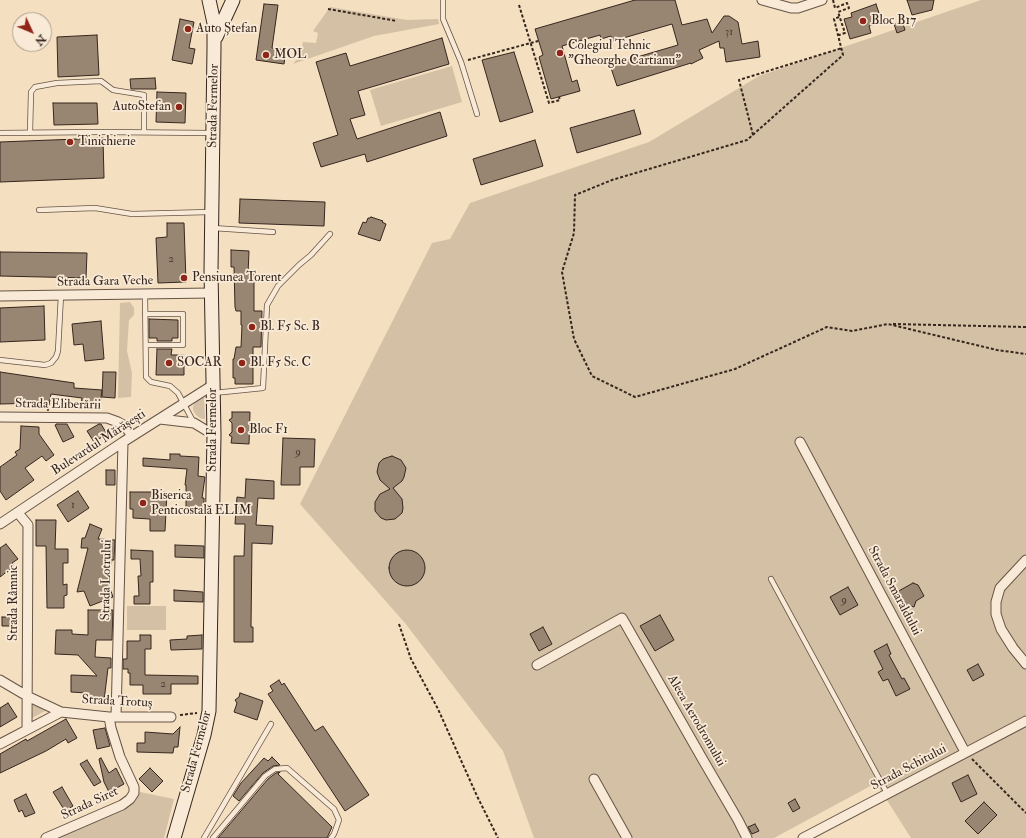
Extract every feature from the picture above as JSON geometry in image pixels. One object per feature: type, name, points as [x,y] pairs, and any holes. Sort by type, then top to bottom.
[{"type":"street","name":"Strada Fermelor","points":[[174,838],[204,735],[209,711],[214,435],[211,293],[214,40],[213,17],[209,0]]},
{"type":"street","name":"Strada Fermelor","points":[[214,40],[233,0]]},
{"type":"street","points":[[762,0],[791,8],[798,8],[822,0]]},
{"type":"street","name":"Strada Gara Veche","points":[[0,296],[211,293]]},
{"type":"street","name":"Bulevardul Mărășești","points":[[0,524],[184,403],[213,389]]},
{"type":"street","name":"Strada Eliberării","points":[[0,418],[107,418],[125,426],[132,436]]},
{"type":"street","points":[[160,419],[194,423],[214,435]]},
{"type":"street","name":"Strada Lotrului","points":[[112,717],[123,442]]},
{"type":"street","name":"Strada Smaraldului","points":[[800,442],[965,752]]},
{"type":"street","name":"Strada Râmnic","points":[[18,513],[28,525],[27,696]]},
{"type":"street","points":[[1026,560],[1000,588],[996,602],[996,614],[1005,636],[1026,664]]},
{"type":"street","name":"Aleea Aerodromului","points":[[537,665],[622,618],[747,838]]},
{"type":"street","name":"Strada Trotuș","points":[[0,680],[27,696],[62,712],[112,717],[171,717]]},
{"type":"street","points":[[27,696],[27,729]]},
{"type":"street","points":[[0,744],[62,712]]},
{"type":"street","name":"Strada Siret","points":[[46,838],[122,805],[130,799],[134,793],[134,787],[120,757],[111,728],[112,717]]},
{"type":"street","name":"Strada Schitului","points":[[803,838],[888,795],[965,752],[1026,721]]},
{"type":"street","points":[[594,779],[627,838]]},
{"type":"lane","points":[[443,0],[443,19],[462,62],[477,114]]},
{"type":"lane","points":[[30,133],[31,92],[35,87],[57,83],[101,82],[113,90],[144,95],[144,132]]},
{"type":"lane","points":[[0,133],[213,133]]},
{"type":"lane","points":[[39,210],[95,208],[132,214],[212,212]]},
{"type":"lane","points":[[212,228],[273,232]]},
{"type":"lane","points":[[213,389],[263,388],[267,305],[278,286],[311,255],[330,234]]},
{"type":"lane","points":[[145,294],[146,377],[151,382],[170,386],[178,393],[194,423]]},
{"type":"lane","points":[[0,360],[45,365],[51,363],[58,352],[61,296]]},
{"type":"lane","points":[[145,314],[183,314],[183,345],[146,345]]},
{"type":"lane","points":[[771,579],[888,795]]},
{"type":"lane","points":[[204,838],[271,724]]},
{"type":"lane","points":[[213,838],[265,776],[276,769],[287,768],[334,809],[339,820],[334,834],[330,838]]},
{"type":"path","points":[[832,0],[835,8],[847,3],[849,8],[838,12],[845,33],[839,35]]},
{"type":"path","points":[[519,5],[549,103],[560,100],[559,97]]},
{"type":"path","points":[[328,9],[397,21]]},
{"type":"path","points":[[839,17],[834,19],[843,54],[747,140],[612,180],[575,195],[574,233],[562,272],[574,339],[592,376],[635,397],[735,369],[827,327],[852,331],[888,324],[1026,327]]},
{"type":"path","points":[[462,62],[538,41]]},
{"type":"path","points":[[753,135],[739,80],[842,48]]},
{"type":"path","points":[[888,324],[997,350],[1026,354]]},
{"type":"path","points":[[399,624],[411,658],[438,709],[477,796],[498,838]]},
{"type":"path","points":[[171,717],[209,711]]},
{"type":"path","points":[[965,752],[1026,813]]},
{"type":"shaded area","points":[[981,0],[1026,0],[1026,838],[911,838],[876,783],[774,838],[534,838],[503,751],[405,623],[300,504],[432,243],[450,239],[470,203],[649,142],[759,76]]},
{"type":"shaded area","points":[[330,7],[407,20],[438,19],[439,24],[374,36],[293,64],[301,54],[303,42],[316,43],[318,33],[313,31]]},
{"type":"shaded area","points":[[452,66],[462,102],[381,126],[370,90]]},
{"type":"shaded area","points":[[130,302],[134,308],[134,315],[129,320],[127,351],[132,373],[131,397],[118,398],[120,303]]},
{"type":"shaded area","points":[[199,397],[204,398],[205,419],[196,415],[193,410],[193,406]]},
{"type":"shaded area","points":[[127,606],[166,606],[166,630],[127,630]]},
{"type":"shaded area","points":[[33,704],[49,709],[32,718]]},
{"type":"shaded area","points":[[140,792],[174,799],[164,838],[60,838],[123,808],[133,802]]},
{"type":"building","points":[[635,0],[675,0],[682,25],[707,19],[712,33],[724,16],[729,16],[738,22],[742,44],[758,41],[760,57],[726,62],[724,48],[720,48],[719,41],[699,50],[703,58],[691,64],[617,86],[610,65],[678,45],[672,24],[613,41],[611,36],[601,39],[600,35],[562,46],[572,82],[577,80],[580,91],[551,99],[539,57],[543,55],[535,29]]},
{"type":"building","points":[[907,0],[934,0],[932,10],[912,15]]},
{"type":"building","points":[[264,4],[278,5],[272,48],[286,50],[284,64],[256,60]]},
{"type":"building","name":"Bloc B17","points":[[876,4],[882,22],[869,26],[871,33],[850,39],[844,19],[852,17],[851,13]]},
{"type":"building","points":[[180,19],[194,22],[189,48],[195,49],[192,64],[172,60]]},
{"type":"building","points":[[902,21],[905,30],[897,33],[894,24]]},
{"type":"building","points":[[97,35],[99,75],[58,77],[57,37]]},
{"type":"building","points":[[442,38],[449,64],[358,91],[365,115],[350,119],[357,139],[440,112],[447,136],[367,162],[365,154],[321,167],[313,143],[338,135],[316,62],[346,53],[350,66]]},
{"type":"building","points":[[514,52],[533,112],[500,122],[482,60]]},
{"type":"building","points":[[155,78],[156,89],[131,89],[130,79]]},
{"type":"building","points":[[157,92],[186,93],[185,123],[156,122]]},
{"type":"building","points":[[53,103],[97,103],[98,124],[54,125]]},
{"type":"building","points":[[634,110],[641,134],[577,153],[570,128]]},
{"type":"building","points":[[103,138],[104,178],[0,182],[0,142]]},
{"type":"building","points":[[535,140],[543,166],[481,185],[473,159]]},
{"type":"building","points":[[240,199],[325,202],[324,226],[239,223]]},
{"type":"building","points":[[371,217],[383,221],[382,222],[386,224],[380,241],[358,234],[363,222],[366,223],[368,218]]},
{"type":"building","points":[[167,223],[184,223],[186,282],[158,283],[156,238],[167,237]]},
{"type":"building","points":[[231,250],[249,251],[248,274],[254,274],[254,311],[262,311],[261,347],[253,347],[253,384],[235,384],[235,378],[233,378],[233,359],[236,347],[241,347],[242,325],[241,311],[236,311],[235,307],[234,267],[231,267]]},
{"type":"building","points":[[0,252],[87,253],[86,278],[0,276]]},
{"type":"building","points":[[44,306],[45,340],[0,342],[0,308]]},
{"type":"building","points":[[149,319],[178,320],[178,338],[172,338],[172,341],[157,341],[157,338],[149,338]]},
{"type":"building","points":[[101,321],[104,359],[85,361],[83,344],[74,345],[72,324]]},
{"type":"building","points":[[157,349],[172,349],[171,355],[184,355],[184,375],[156,375]]},
{"type":"building","points":[[0,372],[74,383],[74,388],[102,390],[100,405],[81,404],[82,398],[51,394],[48,411],[41,396],[40,403],[0,404]]},
{"type":"building","points":[[103,372],[116,372],[115,398],[102,397]]},
{"type":"building","name":"Bloc F1","points":[[232,412],[250,412],[249,444],[231,443],[232,437],[229,435],[232,432],[232,423],[229,420],[232,418]]},
{"type":"building","points":[[67,424],[74,437],[63,442],[55,425]]},
{"type":"building","points":[[101,424],[107,434],[94,442],[87,431]]},
{"type":"building","points":[[21,426],[39,427],[39,434],[54,455],[46,461],[42,456],[25,468],[34,480],[6,500],[0,491],[0,467],[17,455],[15,452],[20,449]]},
{"type":"building","points":[[283,438],[315,439],[314,467],[300,467],[300,485],[281,485]]},
{"type":"building","points":[[170,454],[199,457],[198,476],[205,477],[202,498],[204,498],[204,509],[186,509],[185,485],[187,469],[143,466],[143,458],[170,460]]},
{"type":"building","points":[[392,456],[401,460],[406,468],[402,481],[393,488],[402,499],[403,508],[402,513],[395,519],[386,520],[381,518],[375,511],[375,502],[380,494],[390,489],[380,480],[377,472],[379,463],[383,459]]},
{"type":"building","points":[[106,470],[115,470],[115,485],[106,485]]},
{"type":"building","points":[[246,479],[274,481],[274,499],[258,498],[256,525],[273,526],[272,544],[252,543],[251,627],[253,627],[253,642],[234,642],[234,556],[244,556],[245,524],[235,524],[237,497],[245,498]]},
{"type":"building","points":[[78,491],[89,508],[68,522],[57,505]]},
{"type":"building","points":[[130,492],[167,492],[165,531],[150,531],[150,519],[133,518],[133,509],[130,509]]},
{"type":"building","points":[[36,520],[56,520],[55,549],[68,549],[68,563],[63,563],[63,585],[67,584],[67,595],[64,596],[64,608],[47,608],[46,546],[36,546]]},
{"type":"building","points":[[90,524],[102,529],[98,539],[115,540],[114,560],[112,560],[107,580],[113,597],[90,606],[84,591],[77,592],[88,548],[81,548],[82,538],[85,538]]},
{"type":"building","points":[[6,544],[18,559],[12,563],[14,566],[0,577],[0,548]]},
{"type":"building","points":[[175,545],[204,546],[204,558],[175,557]]},
{"type":"building","points":[[131,550],[153,551],[153,582],[150,582],[150,604],[134,604],[134,596],[139,596],[138,576],[141,576],[140,559],[131,559]]},
{"type":"building","points":[[411,550],[420,555],[424,561],[424,575],[420,581],[411,586],[403,586],[394,581],[390,575],[389,564],[394,555],[400,551]]},
{"type":"building","points":[[913,583],[918,585],[924,596],[916,601],[914,607],[903,603],[897,592]]},
{"type":"building","points":[[848,587],[858,605],[840,615],[830,597]]},
{"type":"building","points":[[174,590],[203,592],[203,602],[174,601]]},
{"type":"building","points":[[88,610],[113,610],[112,640],[96,640],[95,657],[111,658],[111,668],[108,668],[104,701],[85,699],[86,693],[71,692],[71,675],[97,676],[78,655],[55,654],[56,630],[72,630],[72,634],[88,635]]},
{"type":"building","points":[[660,615],[674,640],[655,651],[640,626]]},
{"type":"building","points":[[2,617],[17,617],[16,626],[2,626]]},
{"type":"building","points":[[543,627],[552,644],[539,651],[530,634]]},
{"type":"building","points":[[140,635],[151,635],[151,649],[145,649],[145,675],[198,676],[198,684],[171,684],[171,694],[143,694],[143,685],[130,685],[130,673],[128,673],[128,669],[123,669],[123,659],[127,659],[127,641],[140,641]]},
{"type":"building","points":[[202,635],[202,649],[171,650],[170,640],[187,639],[187,636]]},
{"type":"building","points":[[887,644],[891,654],[889,655],[902,679],[904,678],[910,689],[896,696],[888,679],[883,681],[878,672],[883,669],[874,651]]},
{"type":"building","points":[[978,664],[984,675],[973,681],[967,670]]},
{"type":"building","points":[[279,680],[282,685],[284,683],[315,731],[323,726],[369,795],[345,811],[268,694],[273,691],[270,686]]},
{"type":"building","points":[[240,693],[263,701],[257,720],[234,712],[237,703],[235,700],[239,697]]},
{"type":"building","points":[[8,703],[17,717],[0,727],[0,708]]},
{"type":"building","points":[[66,719],[77,738],[68,743],[66,739],[46,751],[0,773],[0,754]]},
{"type":"building","points":[[180,727],[178,747],[174,747],[173,753],[137,752],[137,743],[145,743],[145,732],[173,734]]},
{"type":"building","points":[[105,728],[110,746],[97,749],[93,730]]},
{"type":"building","points":[[272,757],[280,765],[273,766],[263,773],[239,801],[233,796],[241,783],[264,758],[268,761]]},
{"type":"building","points":[[101,758],[109,773],[116,768],[124,784],[109,792],[104,782],[99,759]]},
{"type":"building","points":[[87,760],[101,782],[94,786],[80,764]]},
{"type":"building","points":[[150,768],[163,781],[152,792],[139,779]]},
{"type":"building","points":[[280,772],[278,774],[332,827],[327,838],[218,838],[268,779]]},
{"type":"building","points":[[968,775],[977,794],[961,802],[952,783]]},
{"type":"building","points":[[62,787],[73,806],[65,811],[53,792]]},
{"type":"building","points":[[26,794],[35,813],[25,817],[22,810],[19,812],[14,800]]},
{"type":"building","points":[[795,799],[800,808],[793,812],[788,803]]},
{"type":"building","points":[[984,802],[997,815],[978,834],[965,821]]},
{"type":"building","points":[[755,824],[759,831],[752,834],[748,827]]},
{"type":"place","name":"Bloc B17","points":[[863,21]]},
{"type":"place","name":"Auto Ștefan","points":[[188,29]]},
{"type":"place","name":"Colegiul Tehnic \"Gheorghe Cartianu\"","points":[[560,53]]},
{"type":"place","name":"MOL","points":[[266,55]]},
{"type":"place","name":"AutoStefan","points":[[179,107]]},
{"type":"place","name":"Tinichierie","points":[[70,142]]},
{"type":"place","name":"Pensiunea Torent","points":[[184,278]]},
{"type":"place","name":"Bl. F5 Sc. B","points":[[252,327]]},
{"type":"place","name":"SOCAR","points":[[169,363]]},
{"type":"place","name":"Bl. F5 Sc. C","points":[[242,363]]},
{"type":"place","name":"Bloc F1","points":[[241,430]]},
{"type":"place","name":"Biserica Penticostală ELIM","points":[[143,503]]}]
